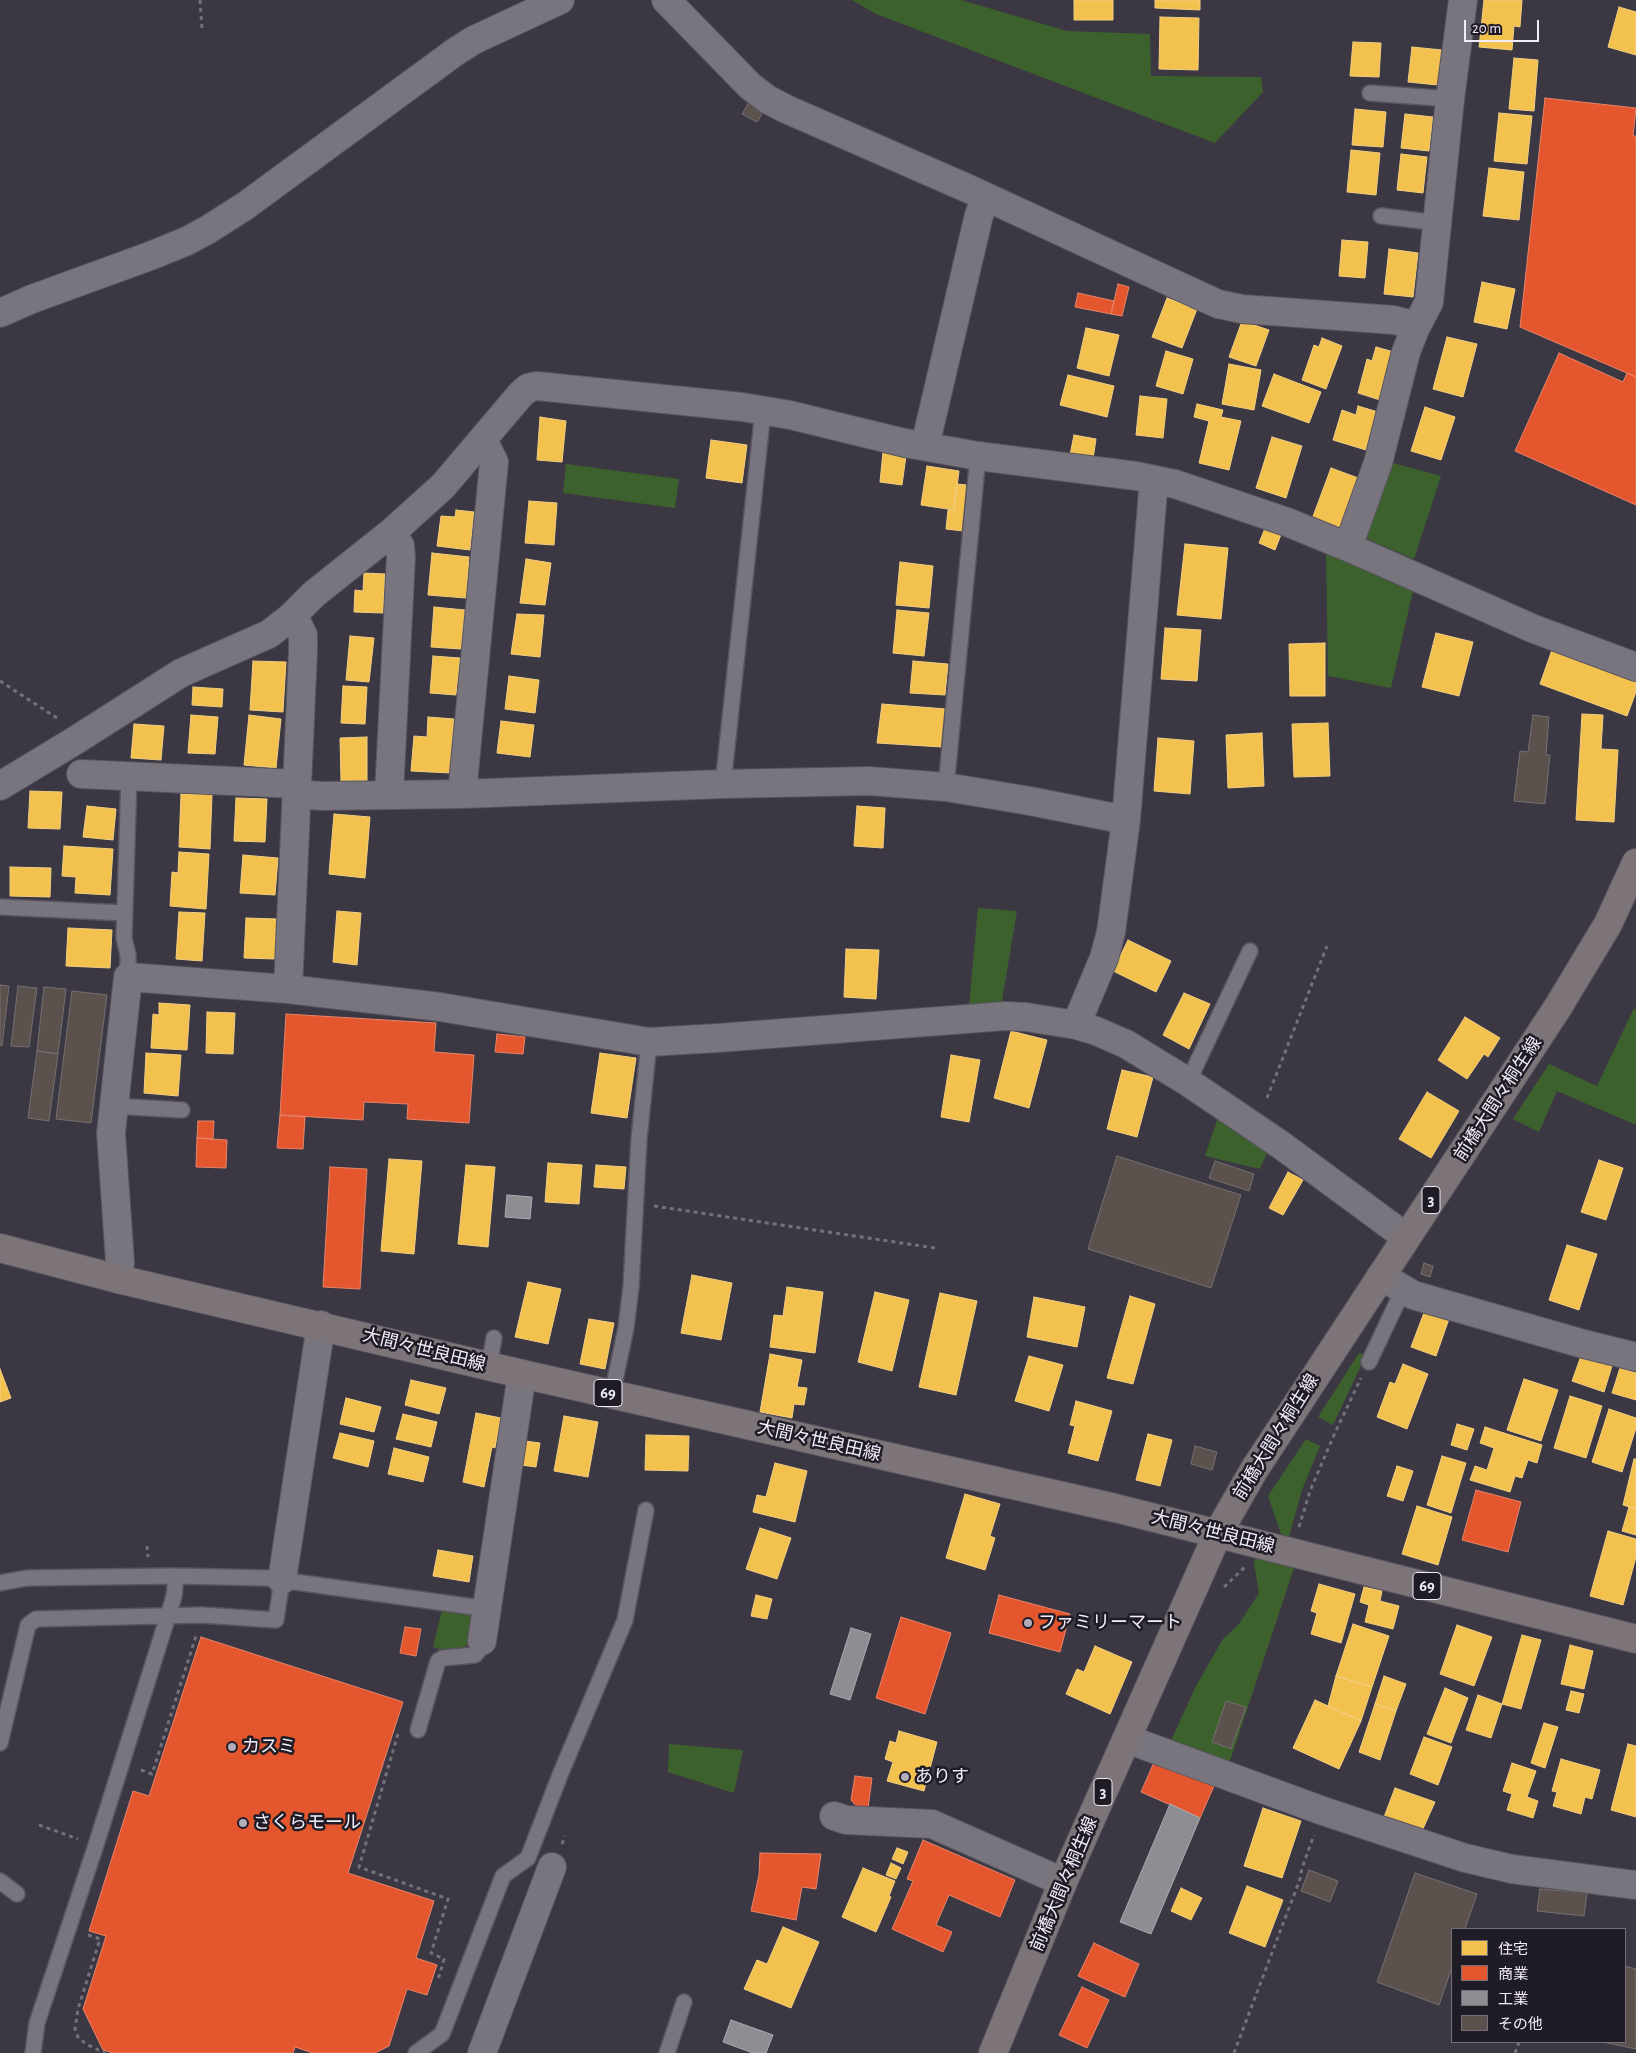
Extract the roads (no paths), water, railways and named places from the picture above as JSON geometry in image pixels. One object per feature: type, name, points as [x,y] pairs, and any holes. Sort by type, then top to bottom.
[{"type":"main road","name":"前橋大間々桐生線","points":[[993,2053],[1063,1882],[1218,1533],[1254,1470],[1392,1283],[1406,1238],[1558,1007],[1608,924],[1634,872]]},
{"type":"main road","name":"大間々世良田線","points":[[0,1248],[118,1279],[321,1325],[522,1374],[1106,1506],[1636,1639]]},
{"type":"street","points":[[0,313],[150,256],[187,241],[209,229],[246,206],[455,52],[474,40],[560,0]]},
{"type":"street","points":[[666,0],[750,86],[767,99],[1209,300],[1230,308],[1394,320],[1409,324],[1415,329]]},
{"type":"street","points":[[1348,547],[1378,463],[1406,352],[1429,302],[1450,99],[1463,0]]},
{"type":"street","points":[[925,446],[979,215],[986,198]]},
{"type":"street","points":[[0,786],[181,673],[205,660],[258,640],[291,617],[314,594],[392,532],[443,486],[521,394],[528,388],[537,386],[790,415],[925,446],[978,456],[1156,480],[1287,522],[1534,629],[1636,667]]},
{"type":"street","points":[[462,794],[494,462],[483,440]]},
{"type":"street","points":[[1076,1025],[1108,946],[1126,820],[1152,500],[1156,480]]},
{"type":"street","points":[[389,794],[401,557],[400,546],[392,532]]},
{"type":"street","points":[[288,988],[303,635],[297,623],[291,617]]},
{"type":"street","points":[[81,774],[297,789],[323,796],[462,794],[723,784],[869,781],[946,787],[1126,820]]},
{"type":"street","points":[[118,1279],[120,1262],[112,1133],[128,977],[288,988],[440,1007],[649,1042],[1006,1016],[1026,1017],[1076,1025],[1126,1044],[1188,1082],[1281,1145],[1406,1238]]},
{"type":"street","points":[[1392,1283],[1413,1294],[1580,1343],[1636,1357]]},
{"type":"street","points":[[282,1580],[321,1325]]},
{"type":"street","points":[[482,1641],[522,1374]]},
{"type":"street","points":[[1127,1739],[1323,1811],[1465,1858],[1512,1869],[1636,1885]]},
{"type":"street","points":[[834,1816],[846,1820],[932,1824],[1063,1882]]},
{"type":"street","points":[[482,2053],[540,1863]]},
{"type":"lane","points":[[1370,92],[1450,99]]},
{"type":"lane","points":[[1381,216],[1438,223]]},
{"type":"lane","points":[[723,784],[763,411]]},
{"type":"lane","points":[[946,787],[978,456]]},
{"type":"lane","points":[[128,977],[128,956],[124,938],[124,913],[129,776]]},
{"type":"lane","points":[[0,907],[124,913]]},
{"type":"lane","points":[[1188,1082],[1250,951]]},
{"type":"lane","points":[[612,1394],[628,1316],[635,1205],[649,1042]]},
{"type":"lane","points":[[114,1106],[182,1110]]},
{"type":"lane","points":[[1369,1362],[1392,1283]]},
{"type":"lane","points":[[489,1366],[494,1338]]},
{"type":"lane","points":[[416,2053],[442,2034],[503,1876],[540,1863],[564,1766],[625,1620],[646,1510]]},
{"type":"lane","points":[[33,2053],[37,2023],[96,1845],[168,1616],[174,1596],[176,1576]]},
{"type":"lane","points":[[0,1583],[27,1578],[176,1576],[282,1580],[488,1609]]},
{"type":"lane","points":[[0,1743],[28,1625],[36,1620],[240,1616],[276,1620],[282,1580]]},
{"type":"lane","points":[[418,1730],[438,1661],[443,1658],[475,1654],[480,1649],[482,1641]]},
{"type":"lane","points":[[0,1882],[17,1894]]},
{"type":"lane","points":[[667,2053],[684,2002]]},
{"type":"place","name":"ファミリーマート","points":[[1028,1623]]},
{"type":"place","name":"カスミ","points":[[232,1747]]},
{"type":"place","name":"ありす","points":[[905,1777]]},
{"type":"place","name":"さくらモール","points":[[243,1823]]}]
